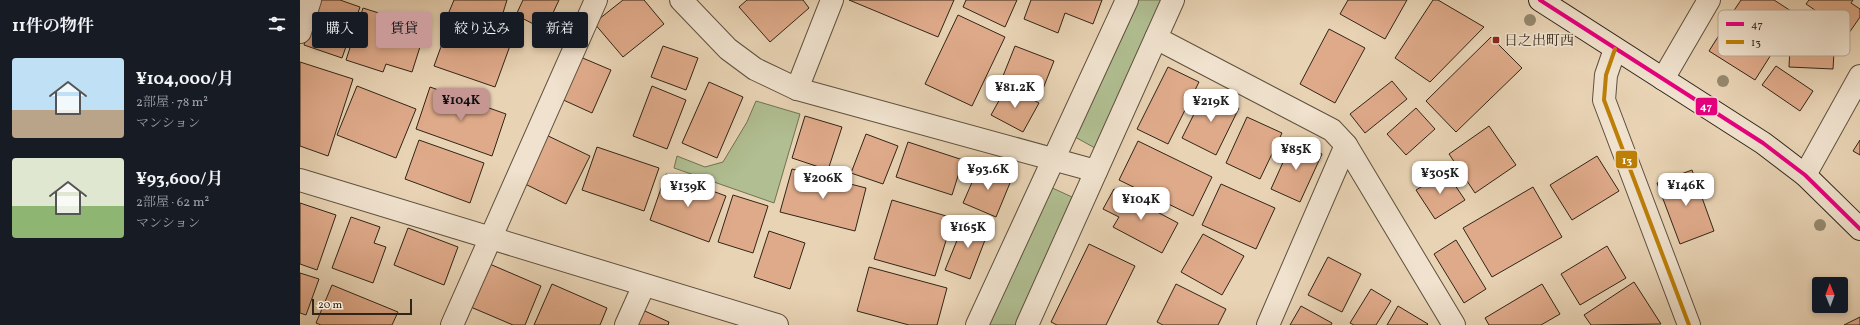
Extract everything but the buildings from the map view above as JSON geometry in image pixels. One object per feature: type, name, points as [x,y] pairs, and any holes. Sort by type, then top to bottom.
[{"type":"street","points":[[300,32],[310,0]]},
{"type":"street","points":[[452,325],[596,0]]},
{"type":"street","points":[[681,0],[728,49],[755,69],[797,89],[1054,161],[1096,171]]},
{"type":"street","points":[[797,89],[832,0]]},
{"type":"street","points":[[977,325],[1127,0]]},
{"type":"street","points":[[1027,325],[1174,0]]},
{"type":"street","points":[[1540,0],[1615,50],[1763,143],[1805,175],[1860,229]]},
{"type":"street","points":[[1663,79],[1709,0]]},
{"type":"street","points":[[1156,38],[1316,120],[1332,130],[1346,145],[1454,325]]},
{"type":"street","points":[[1615,50],[1606,75],[1604,100],[1689,325]]},
{"type":"street","points":[[1805,175],[1860,76]]},
{"type":"street","points":[[1268,325],[1346,145]]},
{"type":"street","points":[[300,180],[777,325]]},
{"type":"street","points":[[626,325],[644,285]]},
{"type":"green space","points":[[1136,0],[1162,0],[1095,148],[1075,137]]},
{"type":"green space","points":[[756,101],[800,114],[774,203],[674,168],[677,156],[705,167],[723,162],[747,122]]},
{"type":"green space","points":[[1048,186],[1072,197],[1018,325],[989,325]]},
{"type":"transit line","name":"47","points":[[1540,0],[1763,143],[1805,175],[1860,229]]},
{"type":"transit line","name":"13","points":[[1615,49],[1606,75],[1604,100],[1689,325]]},
{"type":"place","name":"日之出町西","points":[[1496,40]]}]
